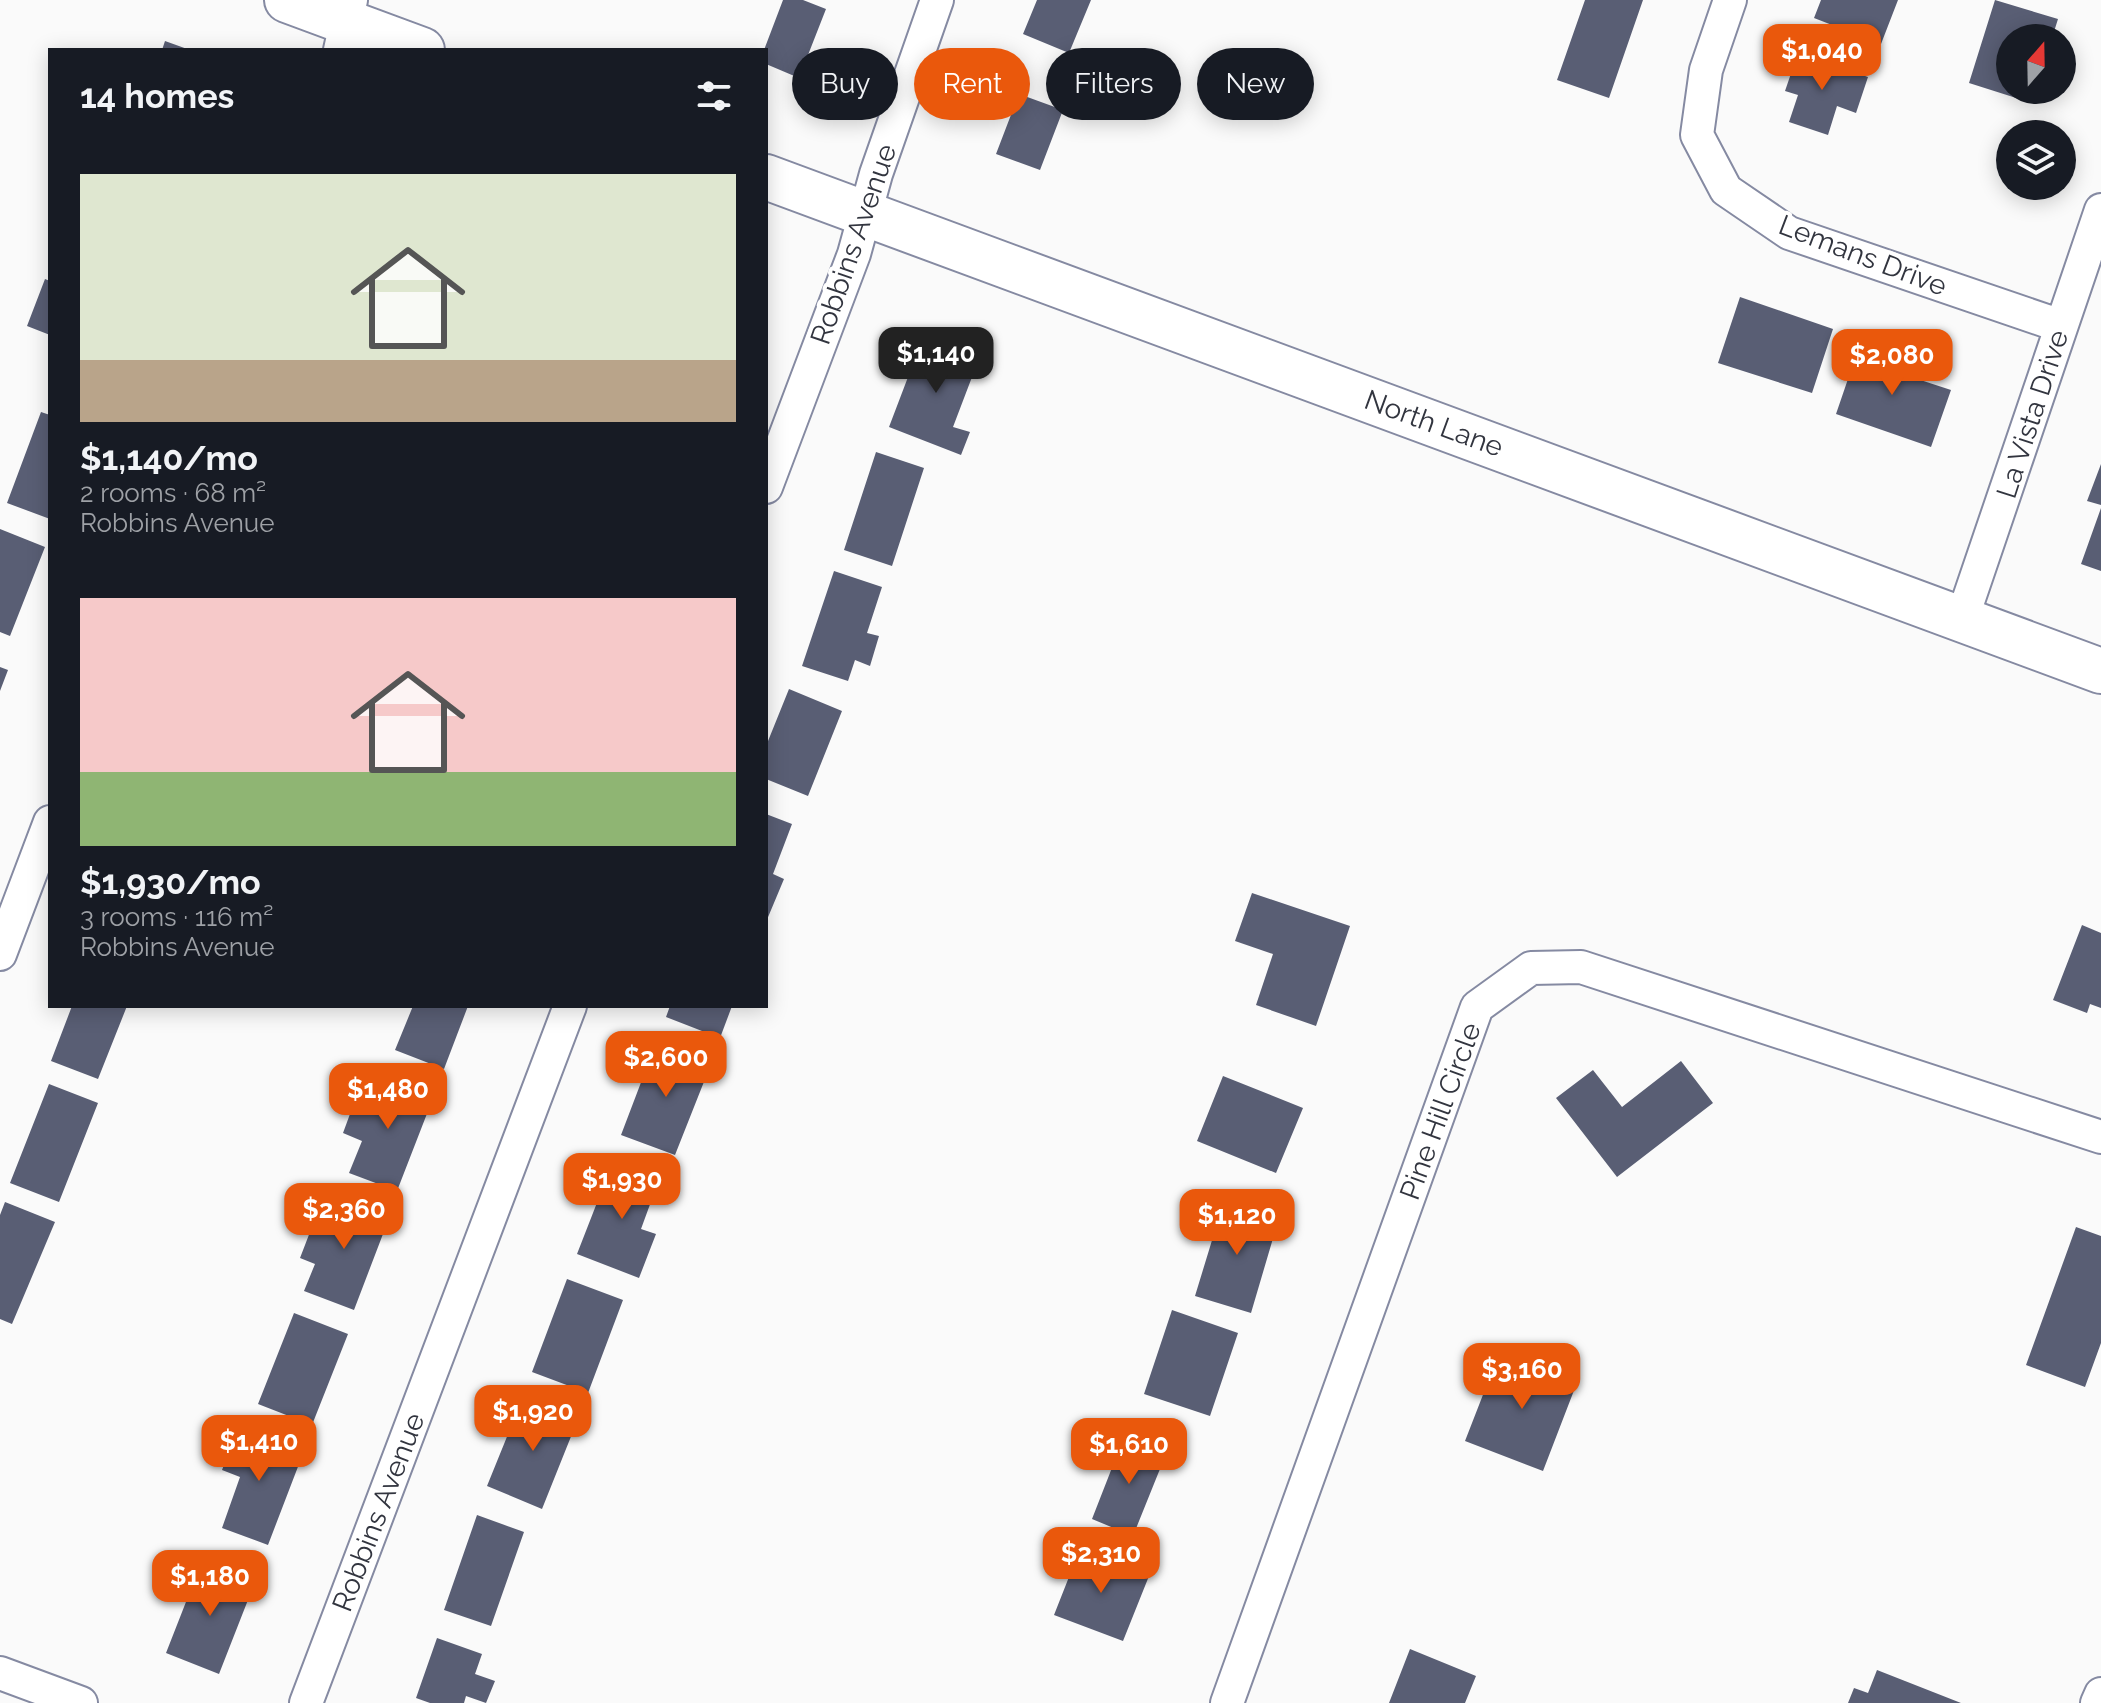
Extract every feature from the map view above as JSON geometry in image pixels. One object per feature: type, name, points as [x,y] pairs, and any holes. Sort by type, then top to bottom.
[{"type":"street","points":[[287,0],[416,48]]},
{"type":"street","name":"Robbins Avenue","points":[[768,482],[854,254],[876,174],[937,0]]},
{"type":"street","name":"Lemans Drive","points":[[1730,0],[1706,70],[1697,135],[1726,190],[1789,233],[2061,326]]},
{"type":"street","name":"North Lane","points":[[768,178],[2101,671]]},
{"type":"street","name":"La Vista Drive","points":[[1962,619],[2101,210]]},
{"type":"street","points":[[0,954],[48,827]]},
{"type":"street","name":"Pine Hill Circle","points":[[1227,1703],[1477,1007],[1531,968],[1581,967],[2101,1137]]},
{"type":"street","name":"Robbins Avenue","points":[[306,1703],[569,1008]]},
{"type":"street","points":[[0,1673],[81,1703]]},
{"type":"street","points":[[2097,1703],[2101,1694]]},
{"type":"building","points":[[783,0],[803,0],[826,9],[811,48],[792,48],[792,75],[768,65],[768,48],[765,48]]},
{"type":"building","points":[[1037,0],[1091,0],[1071,48],[1057,48],[1023,34]]},
{"type":"building","points":[[1585,0],[1643,0],[1609,98],[1557,80]]},
{"type":"building","points":[[1821,0],[1898,0],[1881,44],[1814,18]]},
{"type":"building","points":[[1995,0],[2058,19],[2056,24],[1996,24],[1996,92],[1969,83]]},
{"type":"building","points":[[165,41],[184,48],[163,48]]},
{"type":"building","points":[[1798,53],[1868,77],[1856,113],[1837,106],[1828,135],[1789,122],[1798,95],[1785,91]]},
{"type":"building","points":[[1030,98],[1046,104],[1046,120],[1059,120],[1040,170],[996,154],[1009,120],[1030,120]]},
{"type":"building","points":[[45,279],[48,280],[48,334],[27,326]]},
{"type":"building","points":[[1740,297],[1833,329],[1812,393],[1718,363]]},
{"type":"building","points":[[924,335],[980,356],[953,427],[970,432],[961,455],[889,427]]},
{"type":"building","points":[[1861,341],[1908,357],[1902,374],[1951,390],[1931,447],[1836,414]]},
{"type":"building","points":[[41,412],[48,414],[48,518],[7,503]]},
{"type":"building","points":[[876,452],[924,468],[892,566],[844,550]]},
{"type":"building","points":[[2101,464],[2101,505],[2087,501]]},
{"type":"building","points":[[2101,508],[2101,571],[2081,564]]},
{"type":"building","points":[[0,529],[45,547],[10,636],[0,632]]},
{"type":"building","points":[[834,571],[882,587],[867,633],[879,636],[870,666],[855,660],[848,681],[802,666]]},
{"type":"building","points":[[0,667],[8,670],[0,691]]},
{"type":"building","points":[[789,689],[842,711],[808,796],[768,780],[768,741]]},
{"type":"building","points":[[768,815],[792,824],[773,874],[784,879],[768,917]]},
{"type":"building","points":[[1252,893],[1350,926],[1316,1026],[1256,1005],[1273,954],[1235,941]]},
{"type":"building","points":[[2082,925],[2101,933],[2101,1008],[2090,1004],[2087,1013],[2053,1000]]},
{"type":"building","points":[[71,1008],[126,1008],[98,1079],[51,1061]]},
{"type":"building","points":[[412,1008],[467,1008],[444,1069],[395,1050]]},
{"type":"building","points":[[669,1008],[731,1008],[720,1038],[666,1017]]},
{"type":"building","points":[[656,1043],[711,1064],[675,1155],[621,1135]]},
{"type":"building","points":[[1681,1061],[1713,1103],[1617,1177],[1556,1098],[1593,1070],[1622,1107]]},
{"type":"building","points":[[387,1075],[435,1093],[397,1191],[349,1173],[362,1141],[343,1133],[357,1095],[376,1103]]},
{"type":"building","points":[[1223,1076],[1303,1108],[1276,1173],[1197,1141]]},
{"type":"building","points":[[49,1084],[98,1103],[59,1202],[10,1183]]},
{"type":"building","points":[[614,1159],[660,1177],[641,1229],[656,1234],[639,1278],[577,1254]]},
{"type":"building","points":[[341,1194],[391,1213],[354,1310],[304,1291],[315,1264],[300,1258],[315,1219],[330,1224]]},
{"type":"building","points":[[1224,1201],[1279,1218],[1251,1313],[1195,1296]]},
{"type":"building","points":[[5,1202],[55,1222],[12,1324],[0,1319],[0,1215]]},
{"type":"building","points":[[2076,1227],[2101,1236],[2101,1343],[2085,1387],[2026,1365]]},
{"type":"building","points":[[567,1279],[623,1300],[588,1393],[532,1372]]},
{"type":"building","points":[[1172,1310],[1238,1333],[1210,1416],[1144,1394]]},
{"type":"building","points":[[294,1313],[348,1334],[312,1425],[258,1404]]},
{"type":"building","points":[[1500,1351],[1578,1380],[1543,1471],[1465,1441]]},
{"type":"building","points":[[523,1397],[578,1419],[542,1509],[487,1486]]},
{"type":"building","points":[[239,1426],[304,1451],[268,1545],[222,1528],[240,1477],[222,1470]]},
{"type":"building","points":[[1124,1437],[1166,1454],[1133,1536],[1092,1519]]},
{"type":"building","points":[[477,1515],[524,1532],[491,1626],[444,1610]]},
{"type":"building","points":[[1080,1549],[1149,1576],[1123,1641],[1054,1615]]},
{"type":"building","points":[[202,1561],[255,1582],[219,1674],[166,1653]]},
{"type":"building","points":[[437,1638],[482,1654],[475,1674],[495,1681],[486,1703],[466,1696],[464,1703],[430,1703],[416,1698]]},
{"type":"building","points":[[1410,1649],[1476,1676],[1465,1703],[1389,1703]]},
{"type":"building","points":[[1877,1670],[1961,1703],[1848,1703],[1854,1688],[1868,1693]]}]
